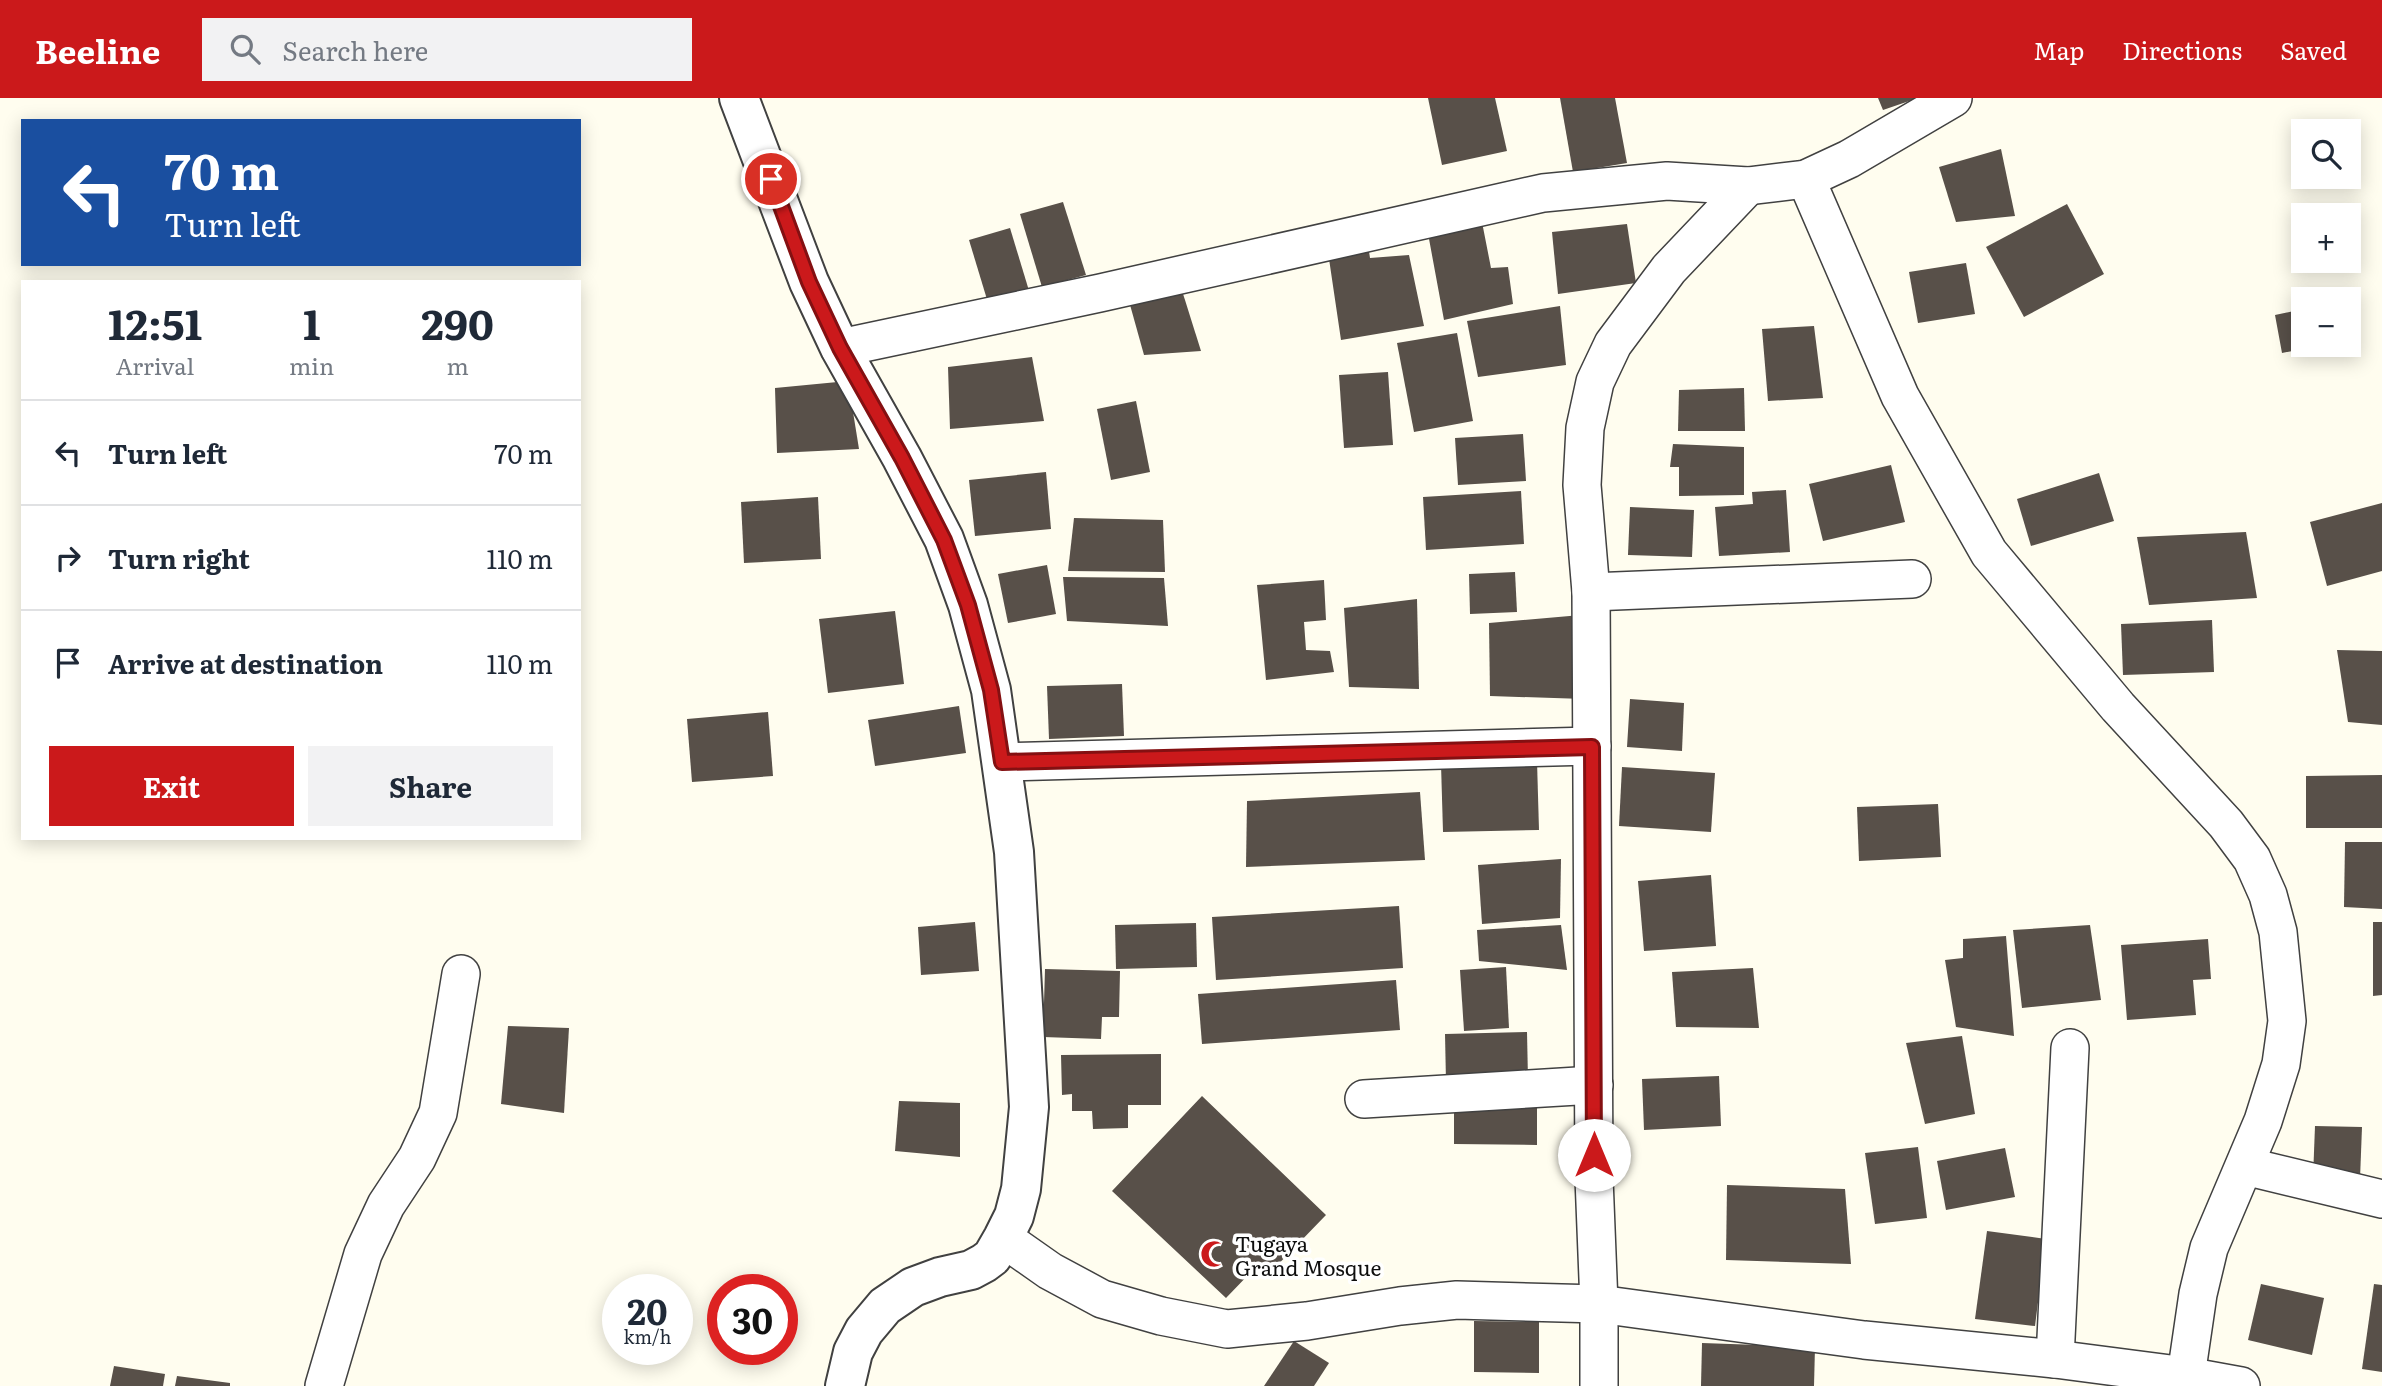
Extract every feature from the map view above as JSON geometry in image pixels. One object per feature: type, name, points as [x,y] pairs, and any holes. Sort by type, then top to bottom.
[{"type":"street","points":[[739,98],[809,282],[840,348],[902,458],[944,540],[968,605],[988,678],[1014,852],[1029,1107],[1021,1189],[1014,1216],[992,1256],[978,1266],[914,1287],[885,1306],[864,1331],[853,1352],[845,1386]]},
{"type":"street","points":[[840,348],[1100,293],[1543,193],[1667,181],[1748,186],[1806,179],[1849,159],[1953,98]]},
{"type":"street","points":[[1806,179],[1900,396],[1989,553],[2118,707],[2226,824],[2252,859],[2263,883],[2278,932],[2287,1021],[2281,1063],[2263,1121],[2209,1248],[2198,1293],[2186,1376]]},
{"type":"street","points":[[1599,1386],[1594,1178],[1591,592],[1582,485],[1585,428],[1595,382],[1613,344],[1669,269],[1748,186]]},
{"type":"street","points":[[1591,592],[1912,579]]},
{"type":"street","points":[[1002,762],[1592,747]]},
{"type":"street","points":[[324,1386],[363,1254],[386,1205],[416,1158],[438,1114],[461,974]]},
{"type":"street","points":[[2054,1359],[2070,1048]]},
{"type":"street","points":[[1364,1099],[1594,1085]]},
{"type":"street","points":[[2245,1166],[2382,1199]]},
{"type":"street","points":[[1003,1238],[1050,1271],[1102,1299],[1161,1316],[1227,1329],[1457,1300],[1599,1304],[1864,1340],[2054,1359],[2241,1386]]},
{"type":"building","points":[[1428,98],[1495,98],[1507,151],[1442,165]]},
{"type":"building","points":[[1560,98],[1615,98],[1627,163],[1573,172]]},
{"type":"building","points":[[1878,98],[1918,98],[1883,110]]},
{"type":"building","points":[[2001,149],[2015,216],[1956,222],[1939,167]]},
{"type":"building","points":[[1063,202],[1086,275],[1042,287],[1020,214]]},
{"type":"building","points":[[2067,204],[2104,274],[2024,317],[1986,247]]},
{"type":"building","points":[[1481,217],[1491,268],[1508,267],[1513,304],[1444,320],[1427,228]]},
{"type":"building","points":[[1627,224],[1636,283],[1558,294],[1552,232]]},
{"type":"building","points":[[1010,228],[1030,294],[989,306],[969,240]]},
{"type":"building","points":[[1368,245],[1370,258],[1409,255],[1424,326],[1341,340],[1328,252]]},
{"type":"building","points":[[1966,263],[1975,314],[1918,323],[1909,272]]},
{"type":"building","points":[[1179,281],[1201,351],[1144,355],[1127,294]]},
{"type":"building","points":[[1560,306],[1566,365],[1478,377],[1467,321]]},
{"type":"building","points":[[2291,312],[2291,351],[2282,353],[2275,315]]},
{"type":"building","points":[[1814,326],[1823,398],[1768,401],[1762,329]]},
{"type":"building","points":[[1457,333],[1473,421],[1414,432],[1397,343]]},
{"type":"building","points":[[1032,357],[1044,421],[950,429],[948,367]]},
{"type":"building","points":[[1388,372],[1393,445],[1344,448],[1339,375]]},
{"type":"building","points":[[848,381],[859,449],[777,453],[775,388]]},
{"type":"building","points":[[1744,388],[1745,431],[1678,431],[1679,390]]},
{"type":"building","points":[[1136,401],[1150,472],[1111,480],[1097,409]]},
{"type":"building","points":[[1523,434],[1526,481],[1458,485],[1455,438]]},
{"type":"building","points":[[1673,444],[1744,447],[1744,495],[1679,496],[1679,467],[1670,467]]},
{"type":"building","points":[[1891,465],[1905,522],[1823,541],[1809,484]]},
{"type":"building","points":[[1046,472],[1051,529],[975,536],[969,480]]},
{"type":"building","points":[[2099,473],[2114,521],[2031,546],[2017,499]]},
{"type":"building","points":[[1786,490],[1790,552],[1719,556],[1715,507],[1753,504],[1752,492]]},
{"type":"building","points":[[1521,491],[1524,544],[1426,550],[1423,497]]},
{"type":"building","points":[[818,497],[821,559],[744,563],[741,502]]},
{"type":"building","points":[[2382,503],[2382,571],[2327,586],[2310,522]]},
{"type":"building","points":[[1630,507],[1694,510],[1692,557],[1628,555]]},
{"type":"building","points":[[1074,518],[1163,520],[1165,572],[1068,571]]},
{"type":"building","points":[[2246,532],[2257,598],[2149,605],[2137,537]]},
{"type":"building","points":[[1047,565],[1056,614],[1008,623],[998,574]]},
{"type":"building","points":[[1515,572],[1517,612],[1470,614],[1469,574]]},
{"type":"building","points":[[1063,577],[1164,578],[1168,626],[1067,621]]},
{"type":"building","points":[[1324,580],[1326,620],[1304,622],[1306,650],[1330,651],[1334,672],[1266,680],[1257,585]]},
{"type":"building","points":[[1417,599],[1419,689],[1349,687],[1344,608]]},
{"type":"building","points":[[895,611],[904,684],[828,693],[819,619]]},
{"type":"building","points":[[1581,615],[1584,699],[1490,696],[1489,623]]},
{"type":"building","points":[[2212,620],[2214,672],[2123,675],[2121,624]]},
{"type":"building","points":[[2337,650],[2382,651],[2382,725],[2348,722]]},
{"type":"building","points":[[1122,684],[1124,736],[1049,739],[1047,686]]},
{"type":"building","points":[[1630,699],[1684,703],[1682,751],[1627,747]]},
{"type":"building","points":[[959,706],[966,753],[875,766],[868,720]]},
{"type":"building","points":[[768,712],[773,776],[692,782],[687,719]]},
{"type":"building","points":[[1537,761],[1539,830],[1443,832],[1441,764]]},
{"type":"building","points":[[1622,767],[1715,773],[1711,832],[1619,826]]},
{"type":"building","points":[[2382,775],[2382,828],[2306,828],[2306,776]]},
{"type":"building","points":[[1420,792],[1425,860],[1246,867],[1247,801]]},
{"type":"building","points":[[1938,804],[1941,857],[1859,861],[1857,807]]},
{"type":"building","points":[[2345,842],[2382,842],[2382,909],[2344,907]]},
{"type":"building","points":[[1561,859],[1560,918],[1482,924],[1478,865]]},
{"type":"building","points":[[1711,875],[1716,946],[1644,951],[1638,881]]},
{"type":"building","points":[[1399,906],[1403,968],[1216,980],[1212,917]]},
{"type":"building","points":[[975,922],[979,971],[921,975],[918,927]]},
{"type":"building","points":[[2373,922],[2382,922],[2382,995],[2373,996]]},
{"type":"building","points":[[1196,923],[1197,967],[1116,969],[1115,925]]},
{"type":"building","points":[[1561,925],[1567,970],[1479,961],[1477,930]]},
{"type":"building","points":[[2090,925],[2101,1000],[2022,1008],[2013,930]]},
{"type":"building","points":[[2006,936],[2014,1036],[1956,1027],[1945,960],[1963,958],[1963,939]]},
{"type":"building","points":[[2208,939],[2211,979],[2193,980],[2196,1015],[2127,1020],[2121,945]]},
{"type":"building","points":[[1506,967],[1509,1028],[1464,1031],[1460,970]]},
{"type":"building","points":[[1753,968],[1759,1028],[1676,1027],[1672,972]]},
{"type":"building","points":[[1045,969],[1120,971],[1119,1017],[1102,1017],[1101,1039],[1043,1037]]},
{"type":"building","points":[[1396,980],[1400,1030],[1202,1044],[1198,994]]},
{"type":"building","points":[[508,1026],[569,1028],[564,1113],[501,1104]]},
{"type":"building","points":[[1527,1032],[1528,1080],[1446,1082],[1445,1034]]},
{"type":"building","points":[[1962,1036],[1975,1114],[1925,1124],[1906,1043]]},
{"type":"building","points":[[1161,1054],[1161,1105],[1128,1105],[1128,1128],[1093,1129],[1092,1111],[1072,1111],[1072,1094],[1062,1095],[1061,1055]]},
{"type":"building","points":[[1719,1076],[1721,1126],[1644,1130],[1642,1079]]},
{"type":"building","points":[[1202,1096],[1326,1215],[1264,1279],[1253,1270],[1226,1298],[1112,1191]]},
{"type":"building","points":[[899,1101],[960,1103],[960,1157],[895,1151]]},
{"type":"building","points":[[1454,1102],[1537,1103],[1537,1145],[1454,1144]]},
{"type":"building","points":[[2315,1126],[2362,1127],[2360,1179],[2313,1178]]},
{"type":"building","points":[[1918,1147],[1927,1218],[1875,1224],[1865,1153]]},
{"type":"building","points":[[2005,1148],[2015,1197],[1946,1210],[1937,1161]]},
{"type":"building","points":[[1727,1185],[1845,1189],[1851,1264],[1726,1260]]},
{"type":"building","points":[[1987,1231],[2046,1239],[2035,1326],[1975,1319]]},
{"type":"building","points":[[2261,1284],[2324,1298],[2312,1355],[2248,1340]]},
{"type":"building","points":[[2374,1284],[2382,1285],[2382,1372],[2362,1369]]},
{"type":"building","points":[[1474,1321],[1539,1322],[1539,1373],[1474,1372]]},
{"type":"building","points":[[1294,1341],[1329,1363],[1314,1386],[1264,1386]]},
{"type":"building","points":[[1702,1343],[1815,1347],[1814,1386],[1701,1386]]},
{"type":"building","points":[[114,1366],[165,1374],[163,1386],[110,1386]]},
{"type":"building","points":[[177,1376],[230,1383],[230,1386],[175,1386]]},
{"type":"place","name":"Tugaya Grand Mosque","points":[[1214,1254]]},
{"type":"route","points":[[771,179],[809,282],[840,348],[902,458],[944,540],[968,605],[991,690],[1002,762],[1592,747],[1594,1155]]}]
